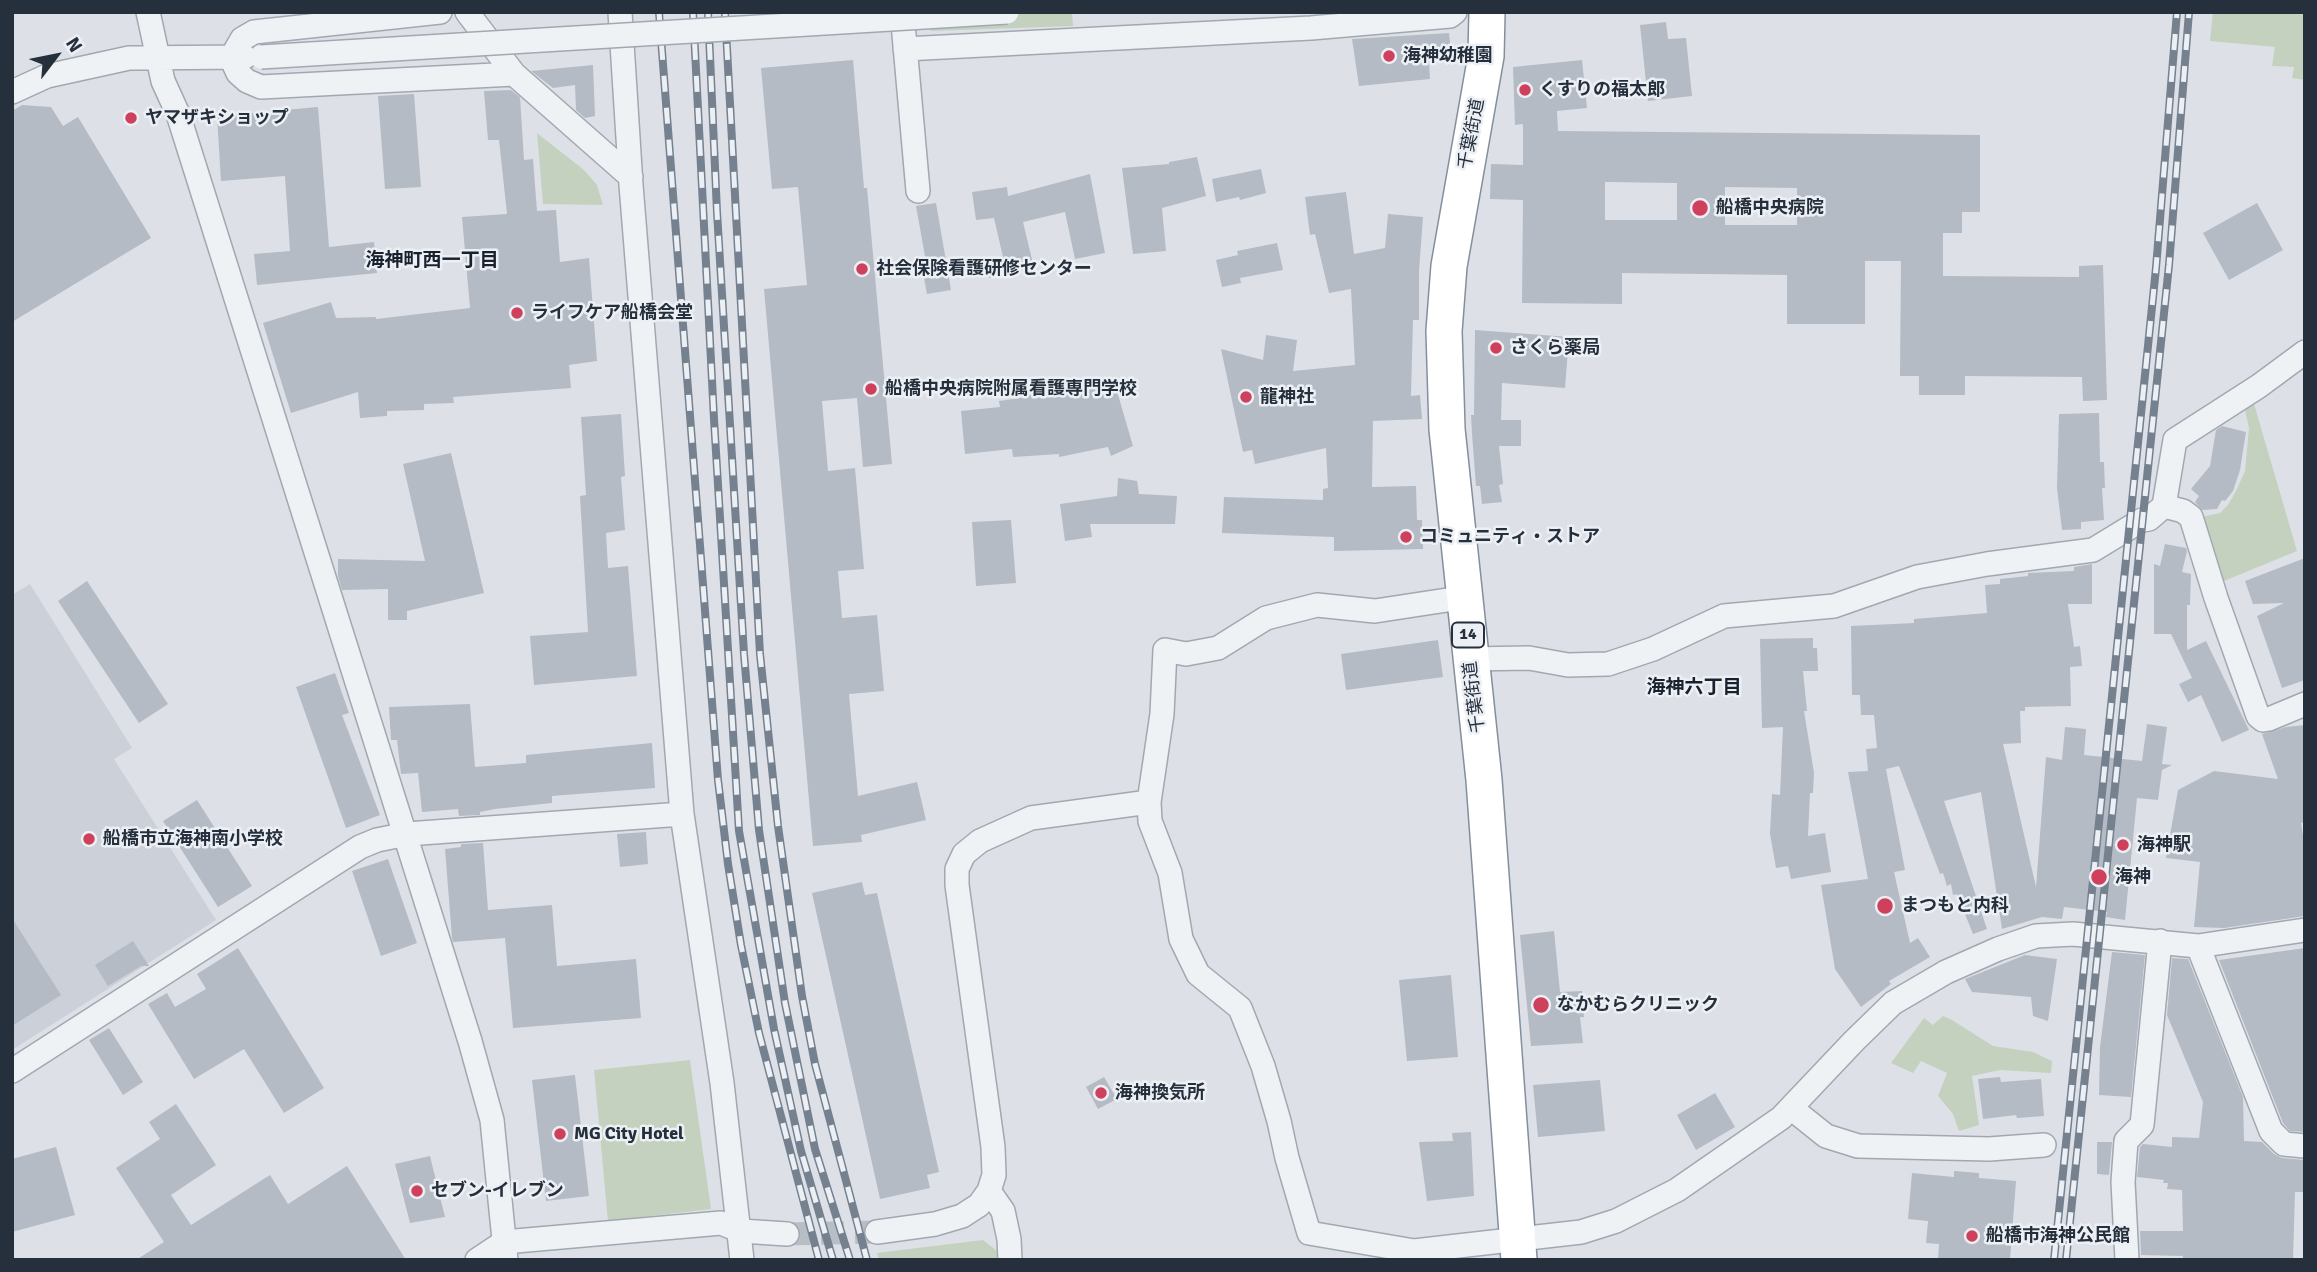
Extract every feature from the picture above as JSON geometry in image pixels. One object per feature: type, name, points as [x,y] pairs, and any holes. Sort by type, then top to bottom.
[{"type":"highway","name":"千葉街道","points":[[1487,12],[1486,55],[1455,228],[1444,331],[1447,429],[1484,780],[1518,1250]]},
{"type":"street","points":[[148,12],[163,81],[178,114],[407,834],[492,1120],[505,1251]]},
{"type":"street","points":[[231,58],[242,39],[254,32],[440,12]]},
{"type":"street","points":[[467,12],[514,74],[631,177]]},
{"type":"street","points":[[620,12],[682,814],[722,1083],[741,1231],[742,1260]]},
{"type":"street","points":[[902,12],[918,191]]},
{"type":"street","points":[[15,86],[129,58],[261,57],[1007,12]]},
{"type":"street","points":[[905,50],[1311,28],[1450,16],[1455,12]]},
{"type":"street","points":[[231,58],[238,73],[247,81],[261,87],[514,74]]},
{"type":"street","points":[[1471,659],[1529,658],[1569,665],[1608,664],[1653,649],[1724,616],[1834,606],[1917,577],[1987,564],[2093,550],[2142,520],[2149,519],[2164,506],[2175,440],[2259,386],[2305,352]]},
{"type":"street","points":[[2164,506],[2182,511],[2191,517],[2216,598],[2258,716],[2269,719],[2305,704]]},
{"type":"street","points":[[1465,600],[1447,600],[1375,611],[1317,605],[1266,618],[1218,648],[1186,654],[1165,650],[1162,714],[1149,802],[1150,821],[1170,873],[1181,939],[1198,974],[1240,1008],[1263,1066],[1310,1233],[1414,1251],[1518,1250],[1581,1232],[1615,1221],[1677,1190],[1755,1137],[1791,1108],[1893,1003],[1946,972],[2036,936],[2073,934],[2198,946],[2305,930]]},
{"type":"street","points":[[877,1233],[934,1224],[962,1216],[979,1205],[989,1191],[994,1175],[993,1147],[957,885],[957,869],[964,854],[980,841],[1031,818],[1149,802]]},
{"type":"street","points":[[12,1070],[360,848],[377,840],[407,834],[682,814]]},
{"type":"street","points":[[2127,1260],[2123,1182],[2126,1141],[2142,1125],[2160,941]]},
{"type":"street","points":[[2198,946],[2271,1131],[2284,1144],[2305,1146]]},
{"type":"street","points":[[1791,1108],[1826,1136],[1858,1146],[1989,1149],[2044,1145]]},
{"type":"street","points":[[989,1191],[1003,1211],[1009,1238],[1010,1260]]},
{"type":"street","points":[[477,1260],[505,1251],[721,1223],[741,1231],[787,1234]]},
{"type":"shaded area","name":"船橋市立海神南小学校","points":[[30,584],[132,748],[114,759],[216,920],[12,1050],[12,595]]},
{"type":"green space","points":[[930,12],[1072,12],[1073,26],[931,31]]},
{"type":"green space","points":[[2213,12],[2305,12],[2305,80],[2292,78],[2294,67],[2272,66],[2275,47],[2210,41]]},
{"type":"green space","points":[[537,133],[584,170],[597,185],[603,205],[543,204]]},
{"type":"green space","points":[[2252,397],[2297,551],[2219,583],[2197,518],[2220,513],[2236,491],[2245,471],[2249,428],[2243,401]]},
{"type":"green space","points":[[1943,1016],[1993,1046],[2033,1052],[2052,1061],[2051,1073],[2000,1070],[1972,1076],[1979,1125],[1959,1131],[1953,1114],[1938,1096],[1947,1073],[1921,1061],[1913,1073],[1891,1063],[1924,1018],[1933,1025]]},
{"type":"green space","points":[[690,1060],[711,1209],[608,1221],[594,1070]]},
{"type":"green space","points":[[983,1240],[1001,1254],[1001,1260],[879,1260],[877,1253]]},
{"type":"building","points":[[1666,22],[1668,39],[1686,38],[1692,96],[1648,101],[1640,25]]},
{"type":"building","points":[[1449,33],[1452,59],[1429,62],[1430,79],[1359,86],[1352,39]]},
{"type":"building","points":[[853,60],[892,464],[863,467],[857,398],[822,401],[828,471],[855,468],[864,569],[838,571],[842,618],[877,615],[884,691],[849,694],[858,796],[917,782],[926,820],[861,835],[862,842],[813,846],[764,289],[807,285],[798,187],[772,189],[761,68]]},
{"type":"building","points":[[1582,60],[1587,108],[1557,111],[1558,131],[1980,135],[1980,212],[1962,212],[1962,233],[1943,233],[1943,276],[2079,277],[2079,266],[2103,265],[2107,400],[2083,401],[2082,377],[1965,376],[1965,395],[1919,395],[1919,376],[1900,376],[1901,261],[1865,261],[1865,324],[1787,324],[1787,275],[1622,273],[1622,304],[1522,303],[1523,200],[1490,199],[1491,164],[1523,165],[1523,124],[1515,125],[1513,67]],"holes":[[[1605,182],[1677,183],[1677,220],[1605,220]],[[1725,187],[1797,188],[1797,225],[1725,225]]]},
{"type":"building","points":[[593,65],[595,116],[585,118],[576,110],[575,85],[553,88],[531,71]]},
{"type":"building","points":[[511,90],[520,97],[524,160],[533,159],[537,211],[556,210],[560,262],[589,258],[597,361],[569,365],[571,388],[453,397],[454,403],[424,404],[424,410],[387,411],[387,416],[360,418],[358,392],[291,413],[263,323],[331,302],[336,318],[376,319],[470,308],[462,217],[507,214],[499,140],[488,140],[484,91]]},
{"type":"building","points":[[414,94],[421,187],[385,189],[378,96]]},
{"type":"building","points":[[22,105],[51,107],[63,126],[78,117],[151,238],[12,322],[12,111]]},
{"type":"building","points":[[318,107],[329,247],[374,242],[377,273],[257,285],[254,254],[290,251],[285,176],[221,181],[217,116]]},
{"type":"building","points":[[1197,157],[1206,196],[1162,208],[1166,251],[1133,254],[1122,168],[1169,164]]},
{"type":"building","points":[[1261,169],[1266,193],[1240,200],[1239,197],[1216,202],[1212,179]]},
{"type":"building","points":[[1090,174],[1105,253],[1075,259],[1065,212],[1023,222],[1034,268],[989,278],[986,260],[1003,257],[994,218],[976,220],[972,192],[1007,187],[1008,196]]},
{"type":"building","points":[[1346,192],[1354,254],[1385,248],[1388,214],[1423,217],[1419,320],[1413,320],[1411,396],[1420,395],[1422,419],[1373,421],[1372,487],[1416,486],[1417,520],[1422,520],[1423,549],[1334,551],[1334,537],[1222,533],[1224,497],[1323,500],[1323,489],[1328,488],[1326,448],[1255,464],[1252,450],[1243,452],[1221,349],[1263,360],[1266,335],[1297,340],[1293,371],[1355,365],[1351,289],[1329,293],[1315,234],[1310,235],[1305,197]]},
{"type":"building","points":[[936,203],[951,290],[927,294],[923,273],[928,273],[916,206]]},
{"type":"building","points":[[2257,203],[2283,250],[2229,280],[2203,233]]},
{"type":"building","points":[[1277,243],[1283,270],[1240,278],[1241,283],[1222,287],[1216,260],[1238,255],[1237,251]]},
{"type":"building","points":[[1475,330],[1569,337],[1565,388],[1502,383],[1501,420],[1521,420],[1521,446],[1499,446],[1502,502],[1482,504],[1480,486],[1476,486],[1471,415],[1474,415]]},
{"type":"building","points":[[1114,381],[1133,446],[1111,456],[1108,447],[1059,457],[1059,454],[1013,457],[1012,449],[965,454],[961,411],[1000,407],[999,401],[1027,395],[1083,390]]},
{"type":"building","points":[[2099,413],[2100,462],[2104,462],[2104,520],[2081,522],[2081,529],[2062,530],[2057,488],[2059,414]]},
{"type":"building","points":[[621,414],[625,476],[621,477],[625,530],[606,533],[608,568],[628,566],[637,676],[534,685],[530,636],[588,632],[580,496],[586,495],[581,417]]},
{"type":"building","points":[[2222,426],[2246,432],[2240,470],[2233,491],[2225,501],[2222,500],[2217,509],[2202,510],[2195,502],[2199,496],[2191,489],[2210,466],[2216,430]]},
{"type":"building","points":[[451,453],[484,593],[407,611],[407,620],[388,620],[388,589],[342,590],[338,576],[338,559],[425,561],[403,464]]},
{"type":"building","points":[[1118,478],[1137,481],[1139,494],[1177,496],[1175,524],[1090,524],[1092,537],[1065,541],[1060,504],[1117,496]]},
{"type":"building","points":[[1011,520],[1016,583],[976,586],[972,522]]},
{"type":"building","points":[[2165,544],[2186,548],[2187,551],[2182,572],[2191,574],[2190,605],[2187,605],[2187,650],[2206,641],[2249,730],[2222,742],[2201,695],[2188,702],[2179,684],[2192,678],[2171,634],[2154,634],[2154,564],[2160,566]]},
{"type":"building","points":[[2305,558],[2305,680],[2282,688],[2257,616],[2284,603],[2253,604],[2245,581]]},
{"type":"building","points":[[2092,564],[2092,604],[2068,604],[2074,647],[2080,646],[2082,666],[2070,667],[2071,706],[2025,707],[2025,711],[2020,711],[2021,743],[2003,744],[2036,887],[2046,757],[2062,760],[2065,727],[2086,729],[2084,755],[2142,761],[2147,724],[2167,727],[2162,764],[2172,765],[2162,770],[2158,800],[2137,798],[2125,920],[2106,917],[2107,912],[2064,907],[2062,919],[2042,917],[2002,929],[1981,792],[1944,801],[1987,929],[1973,934],[1957,894],[1953,895],[1951,884],[1947,886],[1943,873],[1940,874],[1899,766],[1886,769],[1905,870],[1894,872],[1910,943],[1918,938],[1930,957],[1889,981],[1891,984],[1861,1007],[1835,969],[1821,885],[1868,879],[1848,772],[1868,771],[1866,749],[1877,748],[1874,715],[1861,715],[1860,695],[1852,695],[1851,626],[1914,623],[1914,619],[1987,613],[1985,585],[2000,584],[2000,579],[2028,576],[2028,573],[2074,571],[2074,567]]},
{"type":"building","points":[[87,581],[168,704],[139,723],[58,601]]},
{"type":"building","points":[[1813,638],[1813,648],[1817,648],[1818,671],[1803,671],[1807,711],[1804,711],[1814,773],[1808,836],[1825,833],[1831,872],[1791,879],[1788,866],[1776,868],[1770,834],[1772,794],[1780,795],[1783,727],[1762,728],[1760,639]]},
{"type":"building","points":[[1438,640],[1443,677],[1346,690],[1341,654]]},
{"type":"building","points":[[335,673],[349,713],[342,715],[380,815],[346,828],[296,687]]},
{"type":"building","points":[[470,704],[475,767],[526,763],[526,755],[652,743],[655,788],[552,796],[552,803],[495,809],[480,812],[480,815],[459,816],[458,809],[422,812],[418,773],[401,774],[397,740],[391,740],[389,707]]},
{"type":"building","points":[[2305,725],[2305,822],[2301,823],[2305,848],[2305,916],[2224,928],[2194,927],[2200,862],[2166,858],[2178,790],[2214,771],[2278,779],[2262,734]]},
{"type":"building","points":[[197,800],[252,886],[218,907],[163,821]]},
{"type":"building","points":[[646,832],[648,864],[620,867],[617,834]]},
{"type":"building","points":[[483,843],[488,910],[552,905],[557,966],[636,959],[641,1018],[513,1028],[505,938],[453,942],[452,938],[445,849],[461,847],[461,844]]},
{"type":"building","points":[[388,859],[417,943],[381,956],[352,871]]},
{"type":"building","points":[[862,882],[865,895],[877,893],[939,1172],[927,1175],[930,1188],[880,1199],[812,893]]},
{"type":"building","points":[[12,918],[61,995],[12,1026]]},
{"type":"building","points":[[1554,931],[1560,992],[1582,991],[1584,1017],[1580,1017],[1583,1043],[1531,1046],[1520,935]]},
{"type":"building","points":[[133,941],[149,966],[141,966],[108,986],[95,965]]},
{"type":"building","points":[[238,948],[324,1088],[284,1113],[244,1049],[194,1079],[148,1004],[167,993],[175,1007],[206,989],[197,974]]},
{"type":"building","points":[[2305,948],[2305,1132],[2290,1131],[2283,1123],[2219,960]]},
{"type":"building","points":[[2112,952],[2145,955],[2131,1097],[2099,1095],[2100,1047]]},
{"type":"building","points":[[2025,955],[2057,959],[2048,1021],[2033,1016],[2031,997],[1972,992],[1965,979]]},
{"type":"building","points":[[2172,958],[2188,959],[2243,1097],[2244,1141],[2262,1142],[2282,1158],[2305,1160],[2305,1192],[2295,1192],[2293,1260],[2183,1260],[2183,1256],[2141,1255],[2140,1231],[2183,1231],[2182,1190],[2167,1189],[2168,1183],[2163,1183],[2164,1180],[2137,1177],[2140,1147],[2143,1144],[2172,1147],[2172,1137],[2199,1138],[2203,1102],[2167,1015]]},
{"type":"building","points":[[1451,975],[1458,1057],[1407,1061],[1399,980]]},
{"type":"building","points":[[109,1028],[143,1082],[123,1095],[89,1040]]},
{"type":"building","points":[[575,1075],[589,1196],[546,1201],[532,1080]]},
{"type":"building","name":"海神換気所","points":[[1104,1077],[1117,1099],[1098,1109],[1086,1087]]},
{"type":"building","points":[[2000,1077],[2001,1082],[2041,1079],[2044,1116],[2017,1118],[2016,1115],[1983,1119],[1978,1079]]},
{"type":"building","points":[[1600,1080],[1605,1131],[1538,1137],[1533,1085]]},
{"type":"building","points":[[1715,1093],[1735,1127],[1696,1150],[1677,1115]]},
{"type":"building","points":[[176,1104],[216,1165],[171,1195],[191,1225],[270,1175],[288,1204],[347,1166],[406,1260],[136,1260],[164,1242],[116,1168],[160,1139],[149,1122]]},
{"type":"building","points":[[1471,1132],[1474,1196],[1427,1201],[1419,1142],[1453,1141],[1452,1133]]},
{"type":"building","points":[[2097,1142],[2112,1142],[2109,1175],[2097,1174]]},
{"type":"building","points":[[56,1147],[75,1215],[12,1232],[12,1159]]},
{"type":"building","points":[[430,1156],[445,1217],[410,1223],[395,1164]]},
{"type":"building","points":[[1954,1171],[1979,1173],[1979,1178],[2016,1181],[2010,1260],[1938,1260],[1939,1244],[1926,1243],[1928,1221],[1908,1219],[1912,1173],[1954,1177]]},
{"type":"tunnel","points":[[787,1234],[877,1232]]},
{"type":"railway","points":[[659,12],[718,780],[728,864],[759,1033],[819,1260]]},
{"type":"railway","points":[[693,12],[739,831],[774,1029],[801,1151],[833,1260]]},
{"type":"railway","points":[[708,12],[717,212],[744,654],[759,830],[785,1003],[815,1149],[850,1260]]},
{"type":"railway","points":[[725,12],[760,654],[778,826],[802,996],[815,1064],[867,1260]]},
{"type":"railway","points":[[2054,1260],[2156,268],[2177,12]]},
{"type":"railway","points":[[2066,1260],[2169,265],[2189,12]]},
{"type":"place","name":"海神幼稚園","points":[[1389,56]]},
{"type":"place","name":"くすりの福太郎","points":[[1525,90]]},
{"type":"place","name":"ヤマザキショップ","points":[[131,118]]},
{"type":"place","name":"船橋中央病院","points":[[1700,208]]},
{"type":"place","name":"社会保険看護研修センター","points":[[862,269]]},
{"type":"place","name":"ライフケア船橋会堂","points":[[517,313]]},
{"type":"place","name":"さくら薬局","points":[[1496,348]]},
{"type":"place","name":"船橋中央病院附属看護専門学校","points":[[871,389]]},
{"type":"place","name":"龍神社","points":[[1246,397]]},
{"type":"place","name":"コミュニティ・ストア","points":[[1406,537]]},
{"type":"place","name":"船橋市立海神南小学校","points":[[89,839]]},
{"type":"place","name":"海神駅","points":[[2123,845]]},
{"type":"place","name":"海神","points":[[2099,877]]},
{"type":"place","name":"まつもと内科","points":[[1885,906]]},
{"type":"place","name":"なかむらクリニック","points":[[1541,1005]]},
{"type":"place","name":"海神換気所","points":[[1101,1093]]},
{"type":"place","name":"MG City Hotel","points":[[560,1134]]},
{"type":"place","name":"セブン-イレブン","points":[[417,1191]]},
{"type":"place","name":"船橋市海神公民館","points":[[1972,1236]]},
{"type":"district","name":"海神町西一丁目","points":[[432,261]]},
{"type":"district","name":"海神六丁目","points":[[1694,688]]}]
